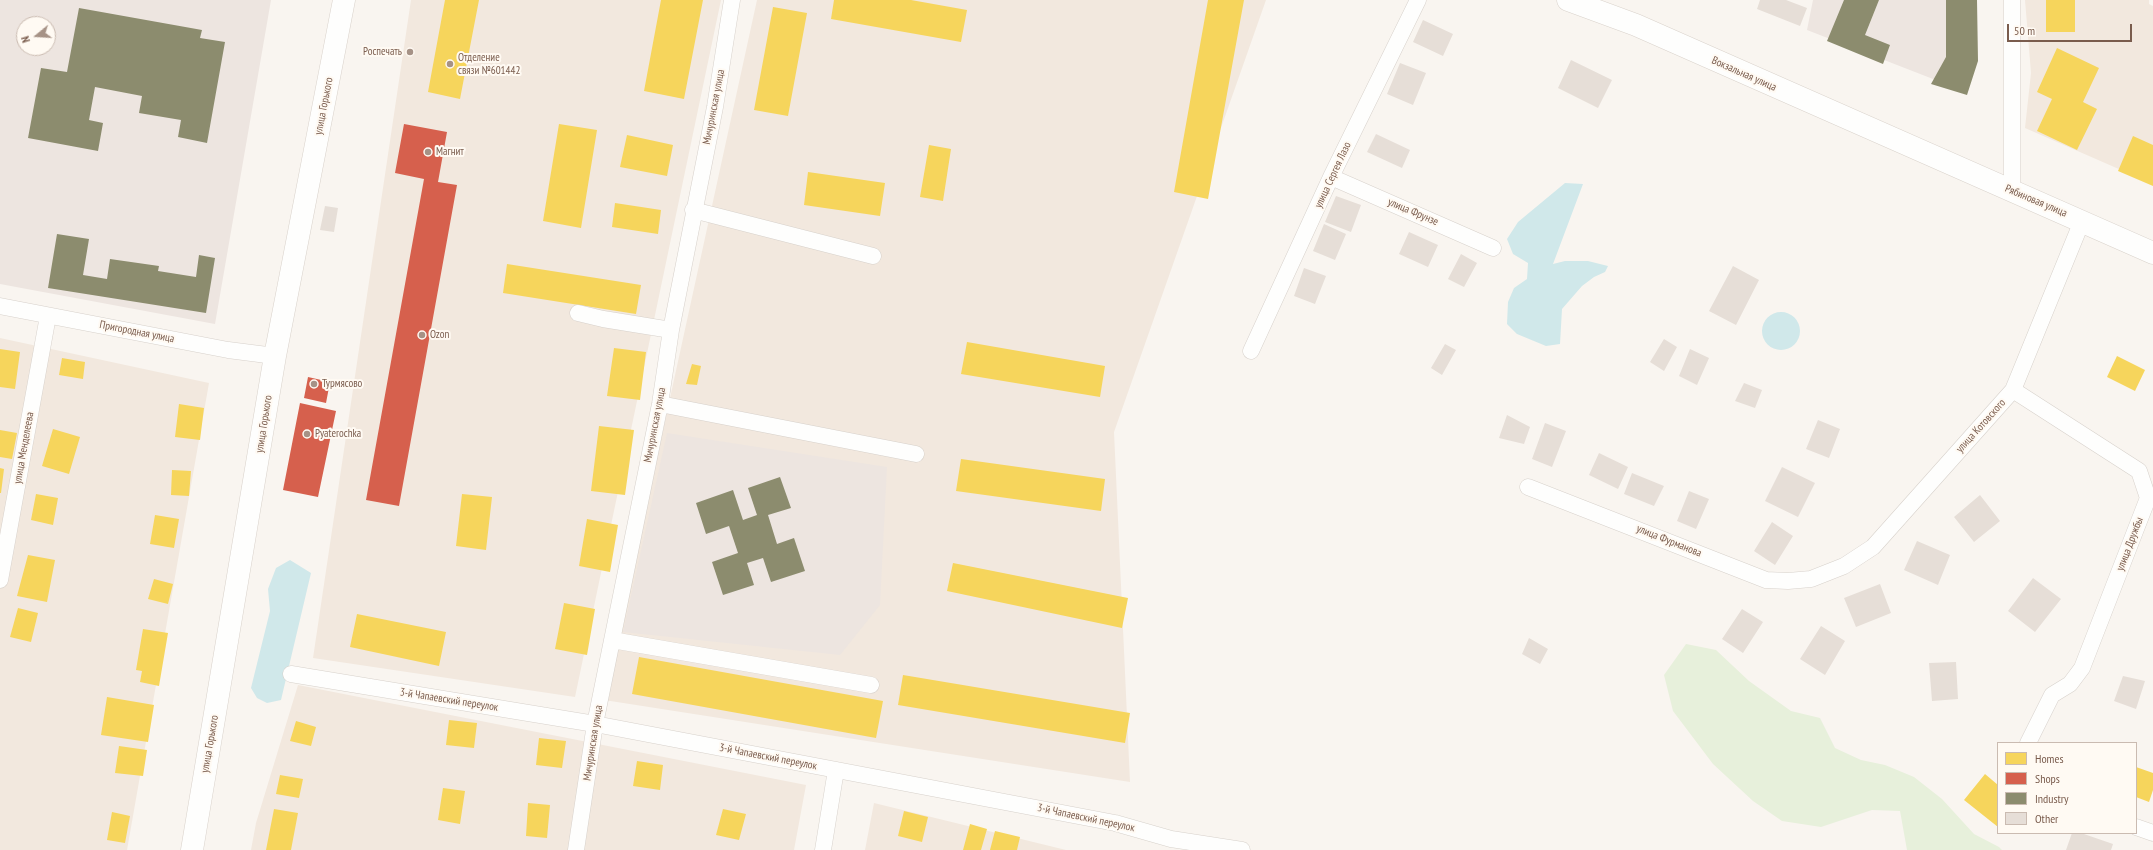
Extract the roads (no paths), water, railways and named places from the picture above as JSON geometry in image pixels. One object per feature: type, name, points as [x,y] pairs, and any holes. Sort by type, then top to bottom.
[{"type":"main road","name":"улица Горького","points":[[192,850],[275,356],[344,0]]},
{"type":"main road","name":"Вокзальная улица","points":[[1568,0],[1636,26],[1919,149]]},
{"type":"main road","name":"Рябиновая улица","points":[[1919,149],[2153,253]]},
{"type":"street","name":"Мичуринская улица","points":[[576,850],[595,724],[660,404],[671,330],[693,210],[715,107],[732,0]]},
{"type":"street","name":"улица Сергея Лазо","points":[[1251,351],[1331,178],[1418,0]]},
{"type":"street","points":[[2012,0],[2012,191]]},
{"type":"street","name":"улица Фрунзе","points":[[1331,178],[1493,248]]},
{"type":"street","points":[[693,210],[873,256]]},
{"type":"street","name":"улица Котовского","points":[[1811,579],[1844,566],[1873,547],[2013,390],[2082,221]]},
{"type":"street","name":"Пригородная улица","points":[[0,306],[228,350],[275,356]]},
{"type":"street","points":[[578,313],[603,319],[671,330]]},
{"type":"street","name":"улица Менделеева","points":[[0,580],[48,316]]},
{"type":"street","name":"улица Дружбы","points":[[2013,390],[2139,471],[2148,498],[2082,668],[2070,684],[2052,695],[2028,742]]},
{"type":"street","points":[[660,404],[916,454]]},
{"type":"street","name":"улица Фурманова","points":[[1528,487],[1766,580],[1788,581],[1811,579]]},
{"type":"street","points":[[612,640],[871,685]]},
{"type":"street","name":"3-й Чапаевский переулок","points":[[291,674],[595,724],[1115,823],[1171,844],[1242,850]]},
{"type":"street","points":[[823,850],[836,770]]},
{"type":"street","points":[[2137,827],[2153,833]]},
{"type":"water","points":[[1565,183],[1583,184],[1553,264],[1565,261],[1588,261],[1608,266],[1605,272],[1594,277],[1582,286],[1562,309],[1560,344],[1546,346],[1517,334],[1507,324],[1508,302],[1514,288],[1527,279],[1528,263],[1513,254],[1507,239],[1518,222]]},
{"type":"water","points":[[1781,312],[1791,315],[1797,321],[1800,331],[1797,341],[1791,347],[1781,350],[1771,347],[1765,341],[1762,331],[1765,321],[1771,315]]},
{"type":"water","points":[[290,560],[311,573],[281,700],[267,703],[257,698],[251,688],[270,611],[268,589],[276,568]]},
{"type":"place","name":"Роспечать","points":[[410,52]]},
{"type":"place","name":"Отделение связи №601442","points":[[450,64]]},
{"type":"place","name":"Магнит","points":[[428,152]]},
{"type":"place","name":"Ozon","points":[[422,335]]},
{"type":"place","name":"Турмясово","points":[[314,384]]},
{"type":"place","name":"Pyaterochka","points":[[307,434]]}]
